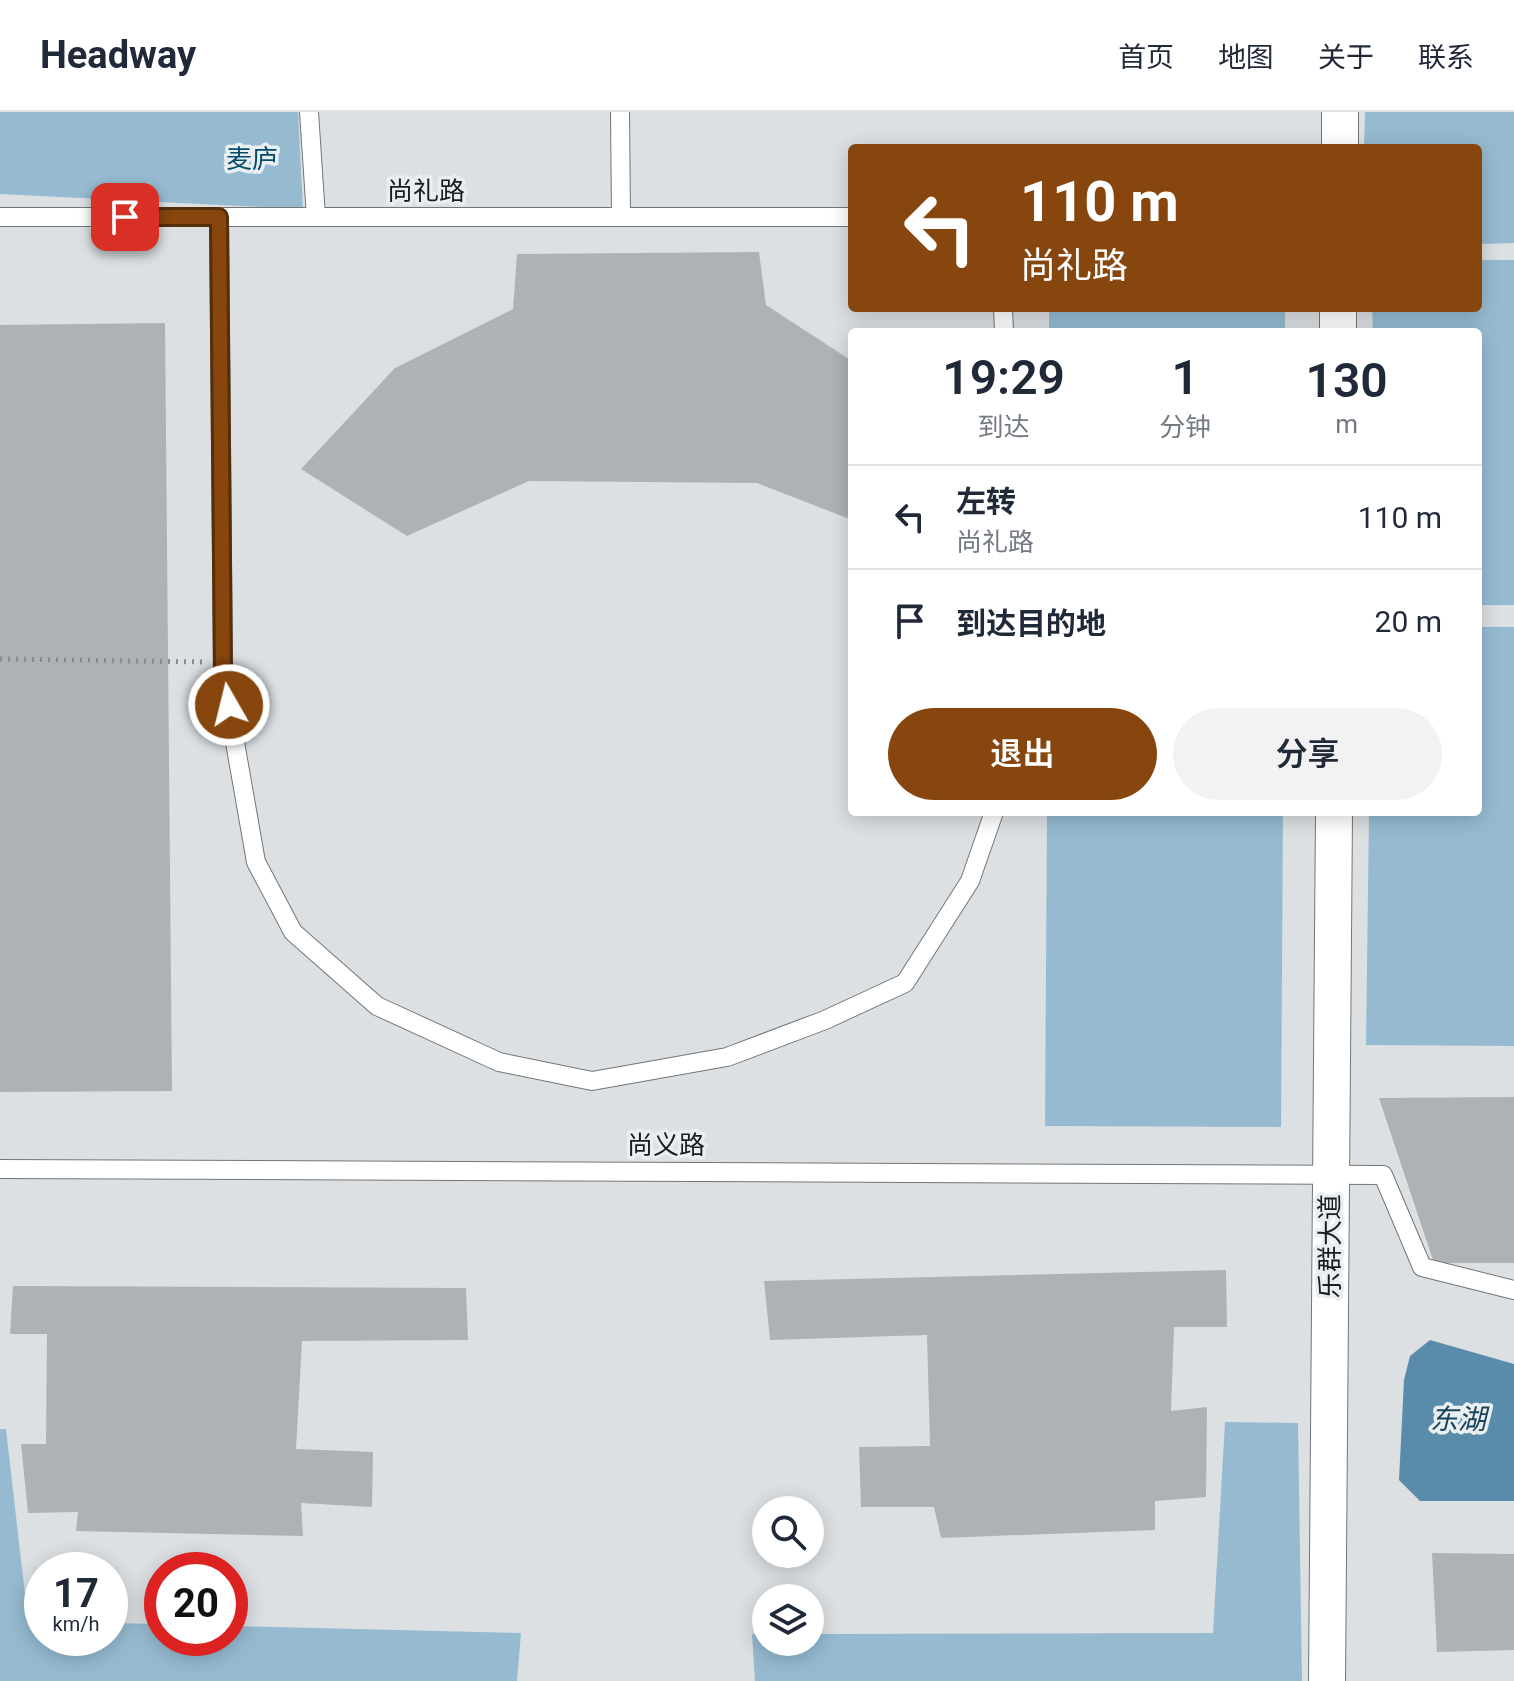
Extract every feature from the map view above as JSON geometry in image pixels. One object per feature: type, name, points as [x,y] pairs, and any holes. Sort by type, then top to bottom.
[{"type":"street","points":[[1340,112],[1340,144]]},
{"type":"street","name":"乐群大道","points":[[1327,1681],[1334,816]]},
{"type":"lane","points":[[309,112],[316,217]]},
{"type":"lane","points":[[620,112],[621,217]]},
{"type":"lane","name":"尚礼路","points":[[0,217],[848,217]]},
{"type":"lane","points":[[219,217],[223,662],[256,862],[293,932],[377,1006],[499,1062],[592,1081],[727,1057],[825,1020],[905,983],[970,881],[993,816]]},
{"type":"lane","name":"尚义路","points":[[0,1169],[1383,1175],[1422,1267],[1514,1290]]},
{"type":"path","points":[[0,659],[223,662]]},
{"type":"green space","name":"麦庐","points":[[0,112],[298,112],[303,209],[0,194]]},
{"type":"green space","points":[[1365,112],[1514,112],[1514,243],[1482,244],[1482,144],[1364,144]]},
{"type":"green space","points":[[1482,260],[1514,260],[1514,605],[1482,605],[1482,328],[1373,328],[1372,312],[1482,312]]},
{"type":"green space","points":[[1049,312],[1285,312],[1285,328],[1049,328]]},
{"type":"green space","points":[[1482,627],[1514,627],[1514,1046],[1366,1045],[1369,816],[1482,816]]},
{"type":"green space","points":[[1047,816],[1283,816],[1281,1127],[1045,1126]]},
{"type":"green space","points":[[1225,1422],[1298,1423],[1302,1681],[755,1681],[753,1656],[824,1656],[824,1634],[1213,1633]]},
{"type":"green space","points":[[0,1429],[6,1429],[24,1586],[24,1656],[128,1656],[128,1623],[144,1624],[144,1656],[248,1656],[248,1626],[521,1633],[517,1681],[0,1681]]},
{"type":"water","name":"东湖","points":[[1430,1340],[1514,1364],[1514,1501],[1420,1501],[1399,1480],[1404,1380],[1410,1356]]},
{"type":"building","points":[[759,252],[766,305],[848,358],[848,518],[757,483],[529,481],[407,536],[301,469],[395,368],[513,309],[517,254]]},
{"type":"building","points":[[165,323],[172,1091],[0,1092],[0,325]]},
{"type":"building","points":[[1514,1097],[1514,1263],[1434,1263],[1379,1098]]},
{"type":"building","points":[[1226,1270],[1227,1327],[1174,1327],[1171,1411],[1207,1407],[1206,1497],[1155,1501],[1155,1530],[941,1538],[934,1507],[861,1507],[859,1447],[930,1446],[927,1335],[770,1340],[764,1281]]},
{"type":"building","points":[[13,1286],[466,1288],[468,1340],[302,1341],[296,1449],[373,1452],[372,1507],[301,1503],[303,1536],[76,1531],[78,1512],[28,1513],[21,1444],[46,1444],[47,1334],[10,1334]]},
{"type":"building","points":[[1432,1553],[1514,1554],[1514,1650],[1437,1652]]},
{"type":"route","points":[[125,217],[219,217],[223,674],[229,705]]}]
